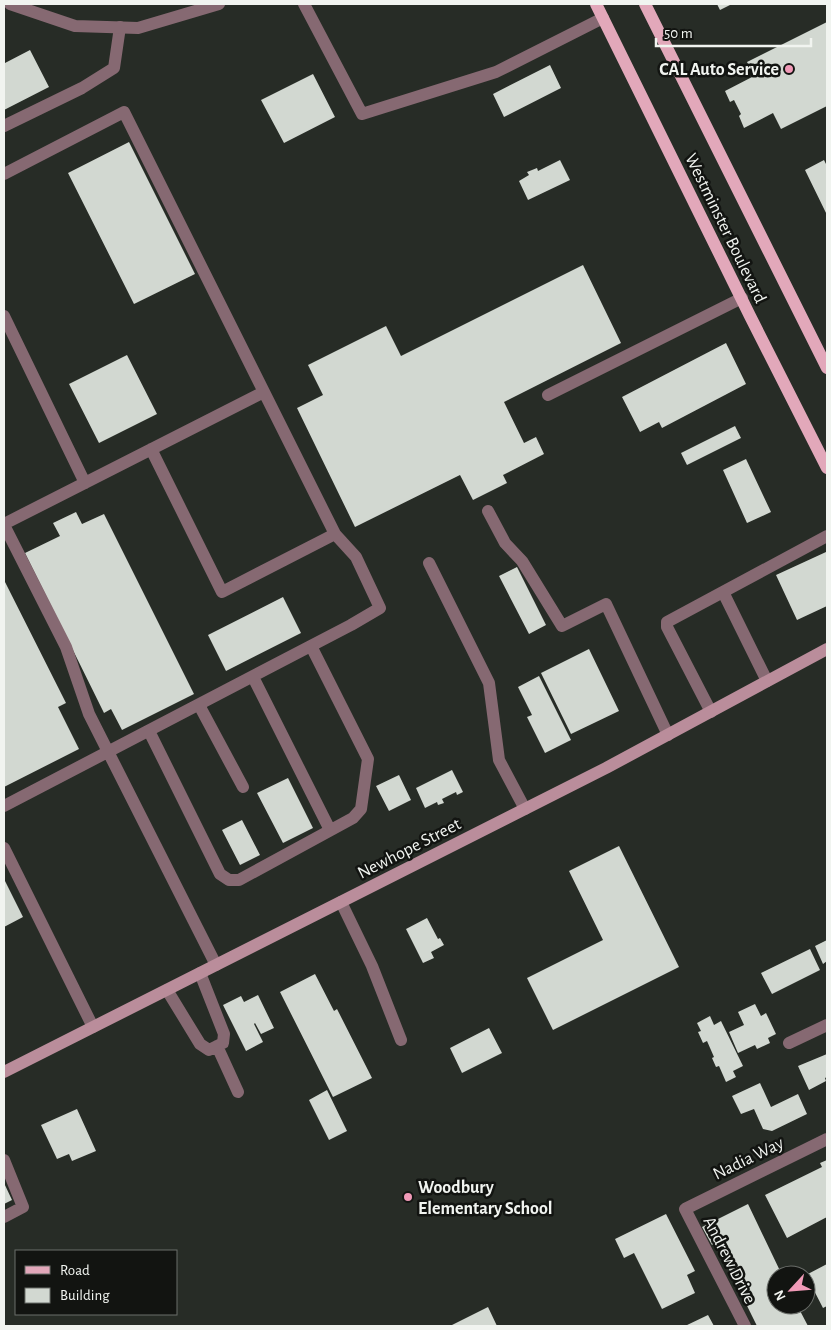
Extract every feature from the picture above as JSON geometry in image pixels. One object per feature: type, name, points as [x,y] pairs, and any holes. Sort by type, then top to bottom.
[{"type":"main road","name":"Westminster Boulevard","points":[[596,4],[827,468]]},
{"type":"main road","name":"Westminster Boulevard","points":[[645,4],[823,349],[827,368]]},
{"type":"street","points":[[10,4],[75,26],[138,28],[199,7],[219,4]]},
{"type":"street","points":[[304,4],[362,114],[496,72],[603,18]]},
{"type":"street","points":[[4,126],[82,88],[114,68],[120,27]]},
{"type":"street","points":[[4,174],[124,112],[335,534],[356,557],[380,608],[200,705],[4,806]]},
{"type":"street","points":[[548,395],[742,298]]},
{"type":"street","points":[[4,316],[85,483]]},
{"type":"street","points":[[216,965],[89,714],[66,647],[4,525],[264,392]]},
{"type":"street","points":[[150,449],[222,592],[335,534]]},
{"type":"street","points":[[488,511],[505,543],[522,562],[562,626],[606,604],[668,734]]},
{"type":"street","points":[[711,712],[667,627],[667,622],[827,536]]},
{"type":"street","points":[[428,563],[489,683],[499,760],[525,809]]},
{"type":"street","points":[[723,592],[767,681]]},
{"type":"street","points":[[149,731],[220,874],[229,880],[239,880],[353,818],[360,809],[368,759],[311,646]]},
{"type":"street","name":"Newhope Street","points":[[4,1072],[525,809],[827,649]]},
{"type":"street","points":[[253,677],[330,830]]},
{"type":"street","points":[[200,705],[243,787]]},
{"type":"street","points":[[4,848],[93,1027]]},
{"type":"street","points":[[341,902],[372,966],[401,1040]]},
{"type":"street","points":[[167,990],[200,1044],[209,1050],[223,1043],[224,1034],[200,973]]},
{"type":"street","points":[[789,1044],[827,1025]]},
{"type":"street","points":[[216,1046],[238,1092]]},
{"type":"street","name":"Nadia Way","points":[[685,1209],[827,1139]]},
{"type":"street","points":[[4,1160],[23,1207],[4,1217]]},
{"type":"street","name":"Andrew Drive","points":[[685,1209],[745,1326]]},
{"type":"building","points":[[717,4],[732,4],[720,10]]},
{"type":"building","name":"CAL Auto Service","points":[[827,22],[827,106],[781,129],[773,113],[744,128],[739,116],[741,114],[734,100],[730,102],[725,91],[754,76],[747,62]]},
{"type":"building","points":[[30,50],[49,87],[4,110],[4,60],[5,63]]},
{"type":"building","points":[[550,65],[561,88],[504,117],[493,94]]},
{"type":"building","points":[[313,74],[335,117],[284,143],[261,100]]},
{"type":"building","points":[[129,142],[195,274],[134,304],[68,173]]},
{"type":"building","points":[[560,160],[570,180],[528,200],[519,181],[529,175],[527,172],[537,168],[538,171]]},
{"type":"building","points":[[824,160],[827,166],[827,215],[805,170]]},
{"type":"building","points":[[583,265],[621,343],[504,402],[524,443],[536,437],[544,454],[503,475],[507,483],[473,500],[460,475],[355,527],[297,408],[323,395],[308,365],[386,326],[401,356]]},
{"type":"building","points":[[726,343],[746,384],[662,428],[659,422],[640,432],[622,397]]},
{"type":"building","points":[[127,355],[157,414],[99,443],[69,384]]},
{"type":"building","points":[[735,426],[741,438],[687,465],[681,453]]},
{"type":"building","points":[[746,459],[771,512],[747,523],[723,470]]},
{"type":"building","points":[[76,512],[82,524],[104,514],[194,694],[122,730],[111,709],[104,713],[25,553],[60,536],[53,523]]},
{"type":"building","points":[[826,552],[827,606],[797,620],[776,575]]},
{"type":"building","points":[[517,567],[546,625],[529,634],[499,576]]},
{"type":"building","points":[[4,580],[66,703],[58,707],[79,749],[4,787]]},
{"type":"building","points":[[283,597],[301,633],[226,671],[208,635]]},
{"type":"building","points":[[589,649],[619,711],[571,734],[541,673]]},
{"type":"building","points":[[539,676],[571,740],[545,753],[527,717],[532,715],[518,687]]},
{"type":"building","points":[[452,770],[463,792],[457,795],[456,792],[442,799],[444,803],[438,805],[437,802],[425,808],[416,788]]},
{"type":"building","points":[[399,775],[411,800],[389,811],[376,786]]},
{"type":"building","points":[[288,778],[313,828],[283,843],[257,793]]},
{"type":"building","points":[[242,820],[260,855],[240,865],[222,830]]},
{"type":"building","points":[[619,846],[679,967],[553,1030],[527,978],[603,940],[569,871]]},
{"type":"building","points":[[4,879],[23,917],[4,927]]},
{"type":"building","points":[[427,918],[438,939],[440,938],[444,945],[431,952],[434,958],[423,963],[406,929]]},
{"type":"building","points":[[827,940],[827,961],[823,964],[815,946]]},
{"type":"building","points":[[810,949],[820,970],[772,994],[761,973]]},
{"type":"building","points":[[315,974],[334,1011],[337,1009],[372,1078],[333,1097],[280,992]]},
{"type":"building","points":[[258,995],[274,1028],[261,1034],[255,1023],[263,1042],[246,1051],[223,1005],[241,996],[244,1002]]},
{"type":"building","points":[[755,1004],[761,1016],[766,1013],[776,1034],[768,1038],[770,1043],[757,1049],[755,1045],[738,1053],[729,1032],[744,1025],[738,1012]]},
{"type":"building","points":[[710,1016],[714,1025],[721,1021],[743,1066],[733,1071],[736,1077],[726,1082],[719,1066],[716,1067],[707,1041],[703,1043],[698,1032],[701,1031],[697,1023]]},
{"type":"building","points":[[489,1028],[502,1053],[462,1073],[450,1048]]},
{"type":"building","points":[[827,1054],[826,1081],[809,1090],[798,1066]]},
{"type":"building","points":[[760,1083],[771,1107],[798,1094],[807,1114],[772,1131],[763,1129],[754,1109],[741,1114],[732,1096]]},
{"type":"building","points":[[327,1090],[347,1131],[329,1140],[309,1100]]},
{"type":"building","points":[[77,1109],[96,1151],[72,1161],[69,1154],[57,1159],[41,1125]]},
{"type":"building","points":[[827,1160],[827,1217],[787,1238],[765,1195],[822,1167],[820,1163]]},
{"type":"building","points":[[4,1183],[12,1200],[4,1204]]},
{"type":"building","points":[[748,1204],[777,1265],[766,1265],[766,1315],[802,1315],[808,1326],[757,1326],[716,1243],[712,1245],[702,1227]]},
{"type":"building","points":[[666,1214],[695,1271],[687,1275],[695,1293],[662,1309],[634,1253],[624,1258],[615,1239]]},
{"type":"building","points":[[827,1264],[827,1306],[823,1308],[816,1294],[816,1270]]},
{"type":"building","points":[[488,1307],[497,1326],[450,1326]]},
{"type":"building","points":[[708,1315],[714,1326],[685,1326]]},
{"type":"place","name":"CAL Auto Service","points":[[789,69]]},
{"type":"place","name":"Woodbury Elementary School","points":[[408,1197]]}]
